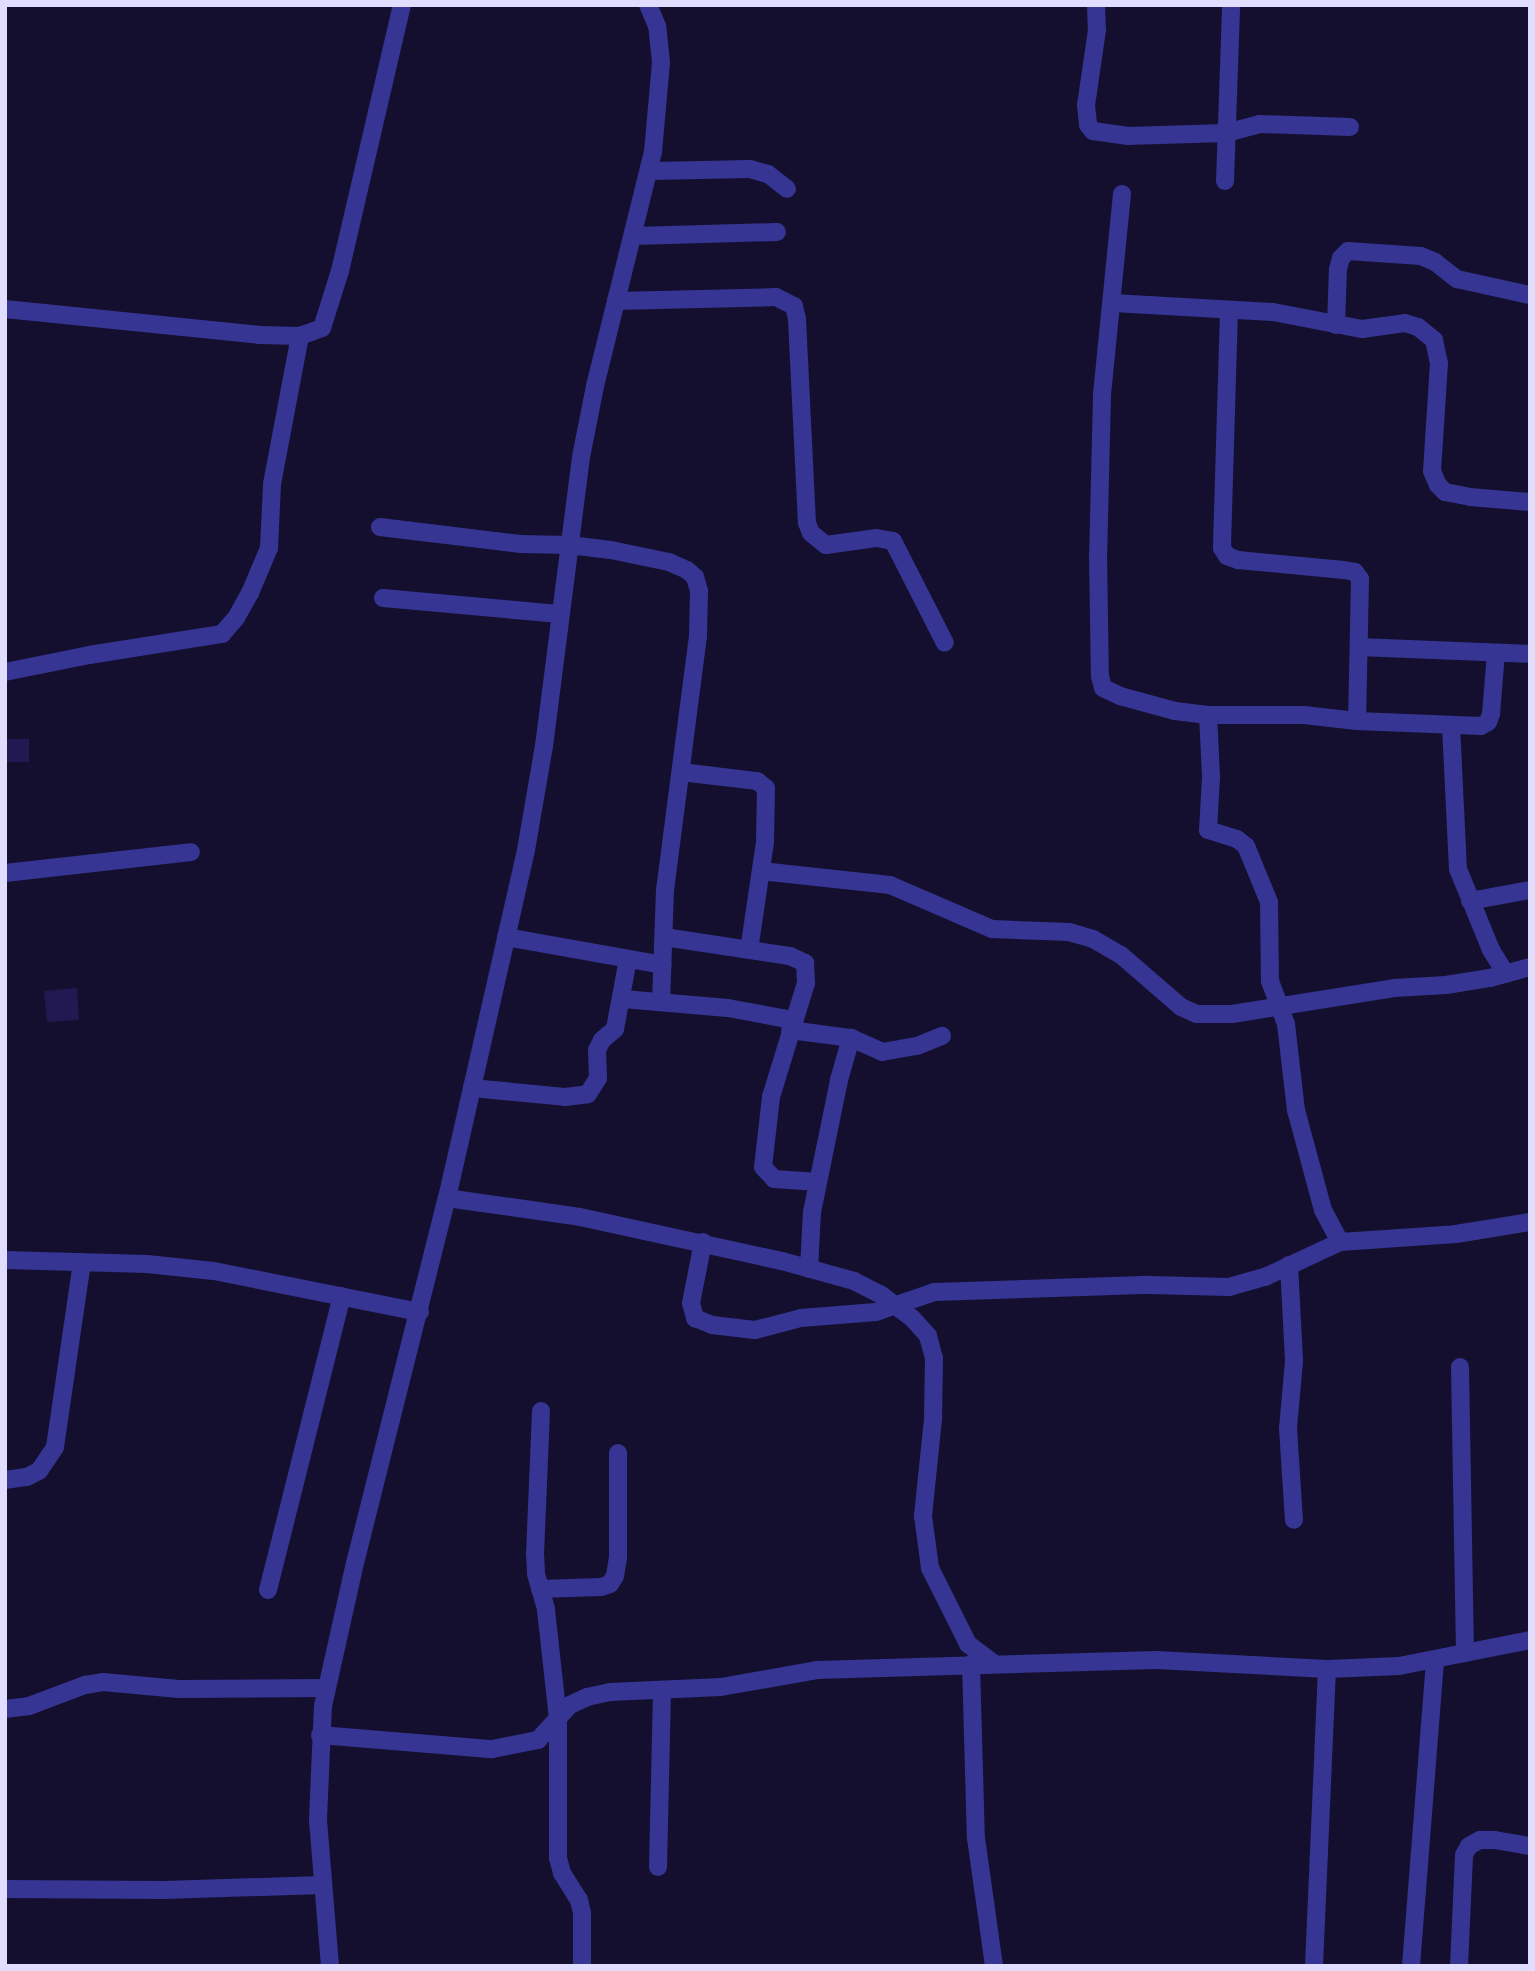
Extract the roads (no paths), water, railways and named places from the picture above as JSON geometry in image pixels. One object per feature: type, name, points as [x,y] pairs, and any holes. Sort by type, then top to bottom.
[{"type":"street","points":[[5,309],[235,333],[300,336],[322,328],[332,303],[402,5]]},
{"type":"street","points":[[330,1966],[318,1819],[320,1735],[326,1688],[355,1563],[420,1312],[526,850],[544,746],[585,434],[651,171],[660,109],[661,61],[657,26],[648,5]]},
{"type":"street","points":[[1096,5],[1097,30],[1086,106],[1088,125],[1093,131],[1127,136],[1226,133],[1260,124],[1350,127]]},
{"type":"street","points":[[1225,181],[1231,5]]},
{"type":"street","points":[[651,171],[750,169],[768,174],[787,190]]},
{"type":"street","points":[[1122,194],[1102,397],[1098,555],[1100,676],[1103,688],[1110,693],[1175,711],[1208,715],[1304,715],[1357,721],[1481,726],[1488,722],[1493,704],[1496,653]]},
{"type":"street","points":[[634,236],[777,232]]},
{"type":"street","points":[[1336,324],[1338,269],[1340,258],[1348,251],[1420,256],[1435,262],[1457,279],[1530,295]]},
{"type":"street","points":[[616,302],[776,297],[794,306],[797,319],[807,523],[811,533],[826,545],[876,538],[893,541],[945,643]]},
{"type":"street","points":[[1113,303],[1281,313],[1362,329],[1405,323],[1427,332],[1434,341],[1439,363],[1433,479],[1445,492],[1530,502]]},
{"type":"street","points":[[1229,310],[1222,548],[1227,556],[1238,560],[1355,572],[1360,579],[1357,721]]},
{"type":"street","points":[[5,672],[89,655],[222,634],[250,593],[269,548],[272,484],[300,336]]},
{"type":"street","points":[[380,527],[521,544],[569,545],[669,562],[687,570],[695,578],[699,591],[699,623],[665,889],[661,1002]]},
{"type":"street","points":[[383,598],[560,614]]},
{"type":"street","points":[[1359,646],[1530,654]]},
{"type":"street","points":[[1208,715],[1211,777],[1208,830],[1237,839],[1246,846],[1269,902],[1270,981],[1282,1008],[1296,1110],[1323,1210],[1340,1242]]},
{"type":"street","points":[[1451,726],[1455,853],[1462,884],[1491,950],[1506,974]]},
{"type":"street","points":[[681,772],[757,781],[766,788],[767,821],[749,950]]},
{"type":"street","points":[[5,873],[191,852]]},
{"type":"street","points":[[761,871],[890,885],[992,929],[1069,932],[1093,939],[1121,955],[1174,1002],[1197,1014],[1232,1014],[1282,1008],[1372,990],[1446,985],[1530,967]]},
{"type":"street","points":[[1470,901],[1530,890]]},
{"type":"street","points":[[506,937],[663,965]]},
{"type":"street","points":[[664,937],[790,956],[806,963],[806,983],[771,1097],[763,1167],[774,1179],[818,1182]]},
{"type":"street","points":[[472,1088],[565,1097],[588,1094],[598,1078],[597,1050],[602,1040],[615,1029],[623,999],[628,959]]},
{"type":"street","points":[[623,999],[745,1010],[792,1025],[851,1038],[882,1052],[917,1046],[943,1036]]},
{"type":"street","points":[[809,1269],[812,1254],[810,1222],[839,1080],[851,1038]]},
{"type":"street","points":[[447,1198],[550,1212],[703,1242],[854,1281],[896,1305],[923,1328],[934,1358],[933,1419],[923,1516],[930,1568],[968,1644],[993,1663]]},
{"type":"street","points":[[703,1242],[691,1303],[695,1318],[726,1328],[765,1330],[801,1318],[844,1317],[876,1312],[922,1294],[948,1291],[1150,1285],[1229,1287],[1253,1282],[1340,1242],[1456,1234],[1530,1222]]},
{"type":"street","points":[[5,1260],[147,1264],[214,1271],[420,1312]]},
{"type":"street","points":[[5,1480],[27,1477],[39,1471],[55,1447],[82,1262]]},
{"type":"street","points":[[1289,1265],[1294,1361],[1288,1428],[1294,1520]]},
{"type":"street","points":[[268,1590],[342,1296]]},
{"type":"street","points":[[1460,1367],[1465,1653]]},
{"type":"street","points":[[541,1410],[534,1531],[536,1574],[546,1610],[558,1719],[558,1858],[562,1873],[571,1885],[582,1913],[582,1966]]},
{"type":"street","points":[[540,1588],[601,1587],[610,1584],[615,1576],[618,1558],[618,1453]]},
{"type":"street","points":[[320,1735],[492,1749],[538,1740],[570,1705],[587,1697],[610,1692],[662,1691],[743,1684],[817,1670],[1169,1660],[1326,1669],[1399,1666],[1435,1661],[1530,1640]]},
{"type":"street","points":[[1411,1966],[1435,1661]]},
{"type":"street","points":[[971,1664],[976,1838],[993,1966]]},
{"type":"street","points":[[1314,1966],[1326,1669]]},
{"type":"street","points":[[5,1709],[29,1706],[85,1685],[103,1682],[179,1689],[326,1688]]},
{"type":"street","points":[[658,1867],[662,1691]]},
{"type":"street","points":[[1459,1966],[1464,1855],[1469,1846],[1479,1840],[1530,1846]]},
{"type":"street","points":[[5,1889],[164,1890],[322,1885]]}]
